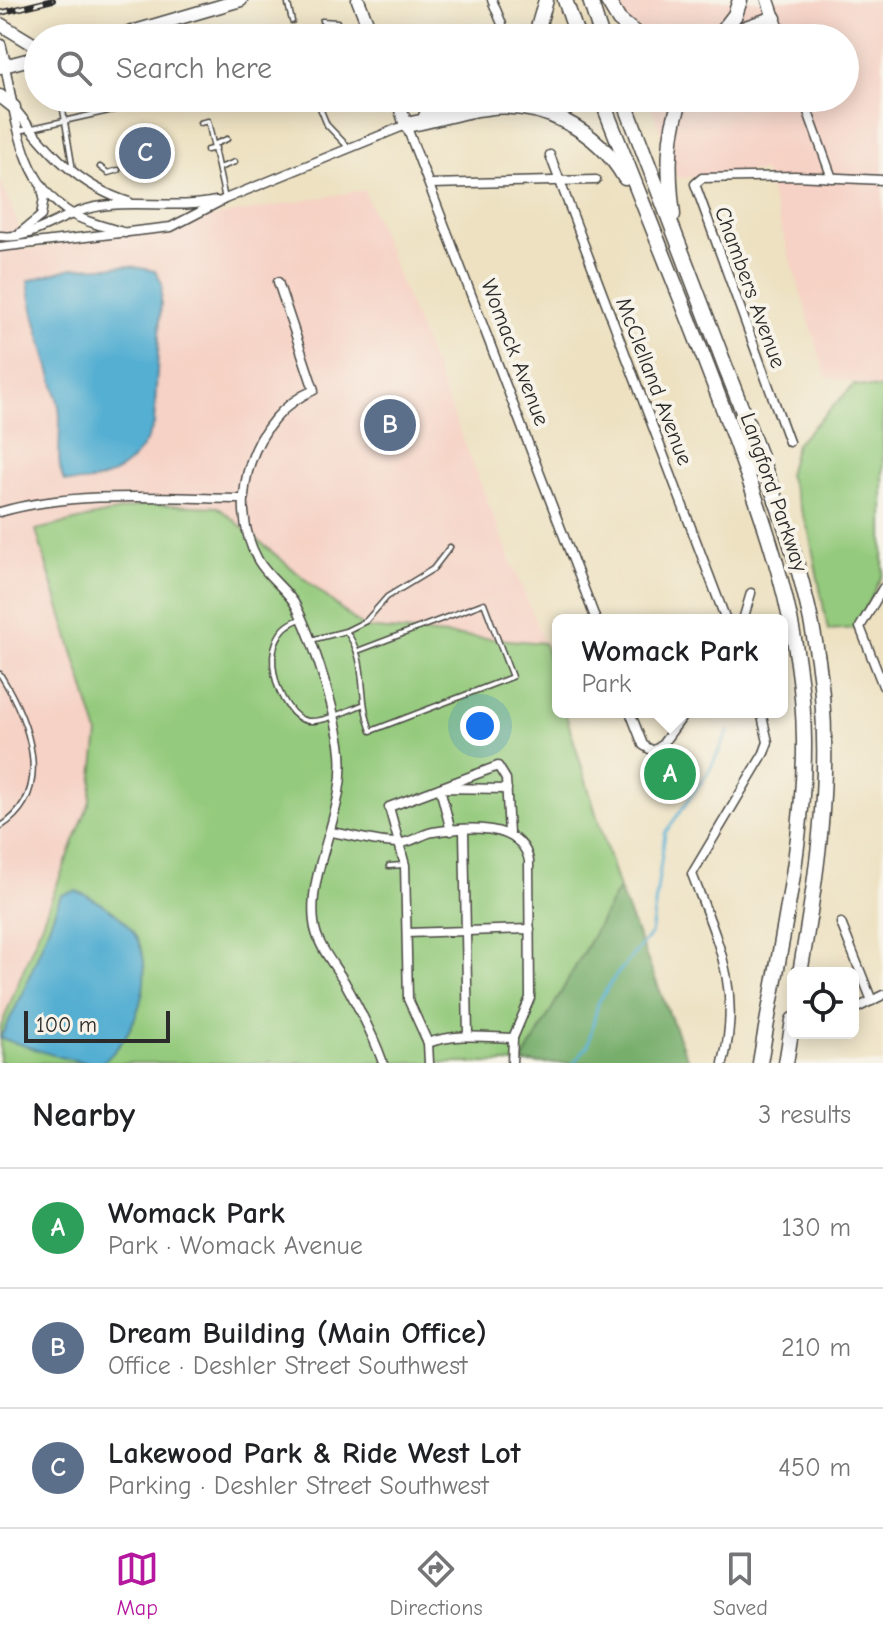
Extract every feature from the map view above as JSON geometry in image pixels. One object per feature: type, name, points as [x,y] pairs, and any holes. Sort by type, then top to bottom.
[{"type":"highway","points":[[539,24],[546,0]]},
{"type":"highway","points":[[565,0],[573,24]]},
{"type":"highway","points":[[590,0],[598,24]]},
{"type":"highway","points":[[607,0],[624,24]]},
{"type":"highway","points":[[728,24],[740,0]]},
{"type":"highway","points":[[406,125],[431,112]]},
{"type":"highway","points":[[406,125],[470,112]]},
{"type":"highway","points":[[538,112],[562,119],[589,135],[611,157],[659,244]]},
{"type":"highway","name":"Langford Parkway","points":[[607,112],[772,541],[788,614]]},
{"type":"highway","name":"Langford Parkway","points":[[628,112],[785,525],[816,648],[824,727],[823,809],[801,967]]},
{"type":"highway","points":[[676,112],[669,157],[677,243]]},
{"type":"highway","name":"Langford Parkway","points":[[760,1063],[798,834],[804,742],[800,671],[788,615]]},
{"type":"highway","points":[[786,1063],[790,1039]]},
{"type":"main road","points":[[159,24],[241,0]]},
{"type":"main road","points":[[346,0],[364,17]]},
{"type":"main road","points":[[358,0],[367,24]]},
{"type":"main road","points":[[364,17],[366,0]]},
{"type":"main road","points":[[768,0],[776,24]]},
{"type":"main road","points":[[0,24],[24,39]]},
{"type":"main road","points":[[2,66],[24,60]]},
{"type":"main road","points":[[0,96],[14,107]]},
{"type":"main road","name":"Womack Avenue","points":[[402,112],[406,125]]},
{"type":"street","points":[[492,0],[502,24]]},
{"type":"street","points":[[0,45],[2,66],[24,152],[44,197],[41,216],[28,230],[0,236]]},
{"type":"street","points":[[14,107],[48,151],[74,173],[114,198],[137,205]]},
{"type":"street","points":[[808,112],[832,178],[883,180]]},
{"type":"street","points":[[0,247],[171,227],[225,199],[406,125]]},
{"type":"street","name":"Womack Avenue","points":[[406,125],[594,614]]},
{"type":"street","name":"McClelland Avenue","points":[[550,155],[724,614]]},
{"type":"street","name":"Chambers Avenue","points":[[789,442],[695,187],[702,178],[832,178]]},
{"type":"street","points":[[431,184],[596,180]]},
{"type":"street","points":[[40,184],[71,214],[129,234]]},
{"type":"street","points":[[0,236],[29,235],[71,214],[101,207],[185,207],[225,199]]},
{"type":"street","points":[[278,282],[314,390],[303,395],[267,426],[253,456],[243,499],[257,559],[280,590],[291,597],[333,716],[343,775],[315,894],[314,926],[366,1020],[383,1063]]},
{"type":"street","points":[[0,512],[33,505],[111,499],[243,499]]},
{"type":"street","points":[[883,588],[860,627],[883,686]]},
{"type":"street","points":[[745,614],[751,593]]},
{"type":"street","points":[[632,718],[643,745],[653,751],[661,746],[682,718]]},
{"type":"street","points":[[723,1063],[731,1034],[732,1003],[728,973],[692,874],[764,753],[768,742],[762,718]]},
{"type":"street","points":[[429,1063],[428,1043],[408,999],[405,865],[389,807],[498,766],[506,779],[509,834]]},
{"type":"street","points":[[440,788],[507,789]]},
{"type":"street","points":[[440,788],[451,831]]},
{"type":"street","points":[[464,831],[468,1036]]},
{"type":"street","points":[[331,832],[401,844],[432,832],[509,834],[527,852],[530,998],[513,1038],[512,1063]]},
{"type":"street","points":[[841,923],[872,1001]]},
{"type":"street","points":[[407,933],[530,929]]},
{"type":"street","points":[[859,1007],[883,995]]},
{"type":"street","points":[[428,1043],[468,1036],[513,1038]]},
{"type":"lane","points":[[287,0],[292,21]]},
{"type":"lane","points":[[322,21],[337,22]]},
{"type":"lane","points":[[63,112],[74,173]]},
{"type":"lane","points":[[19,131],[104,112]]},
{"type":"lane","points":[[322,112],[327,125],[349,148]]},
{"type":"lane","points":[[200,123],[208,121],[225,199]]},
{"type":"lane","points":[[207,150],[227,139]]},
{"type":"lane","points":[[219,168],[235,162]]},
{"type":"lane","points":[[100,167],[108,173],[118,170]]},
{"type":"lane","points":[[309,641],[346,631],[366,621],[387,597],[433,569],[450,547]]},
{"type":"lane","points":[[346,631],[360,650],[362,705],[371,731],[512,677],[484,603],[360,650]]},
{"type":"lane","points":[[301,619],[283,627],[275,638],[272,655],[287,707],[298,718],[310,721],[362,705]]},
{"type":"lane","points":[[0,674],[16,701],[34,766],[22,809],[0,827]]},
{"type":"lane","points":[[389,866],[405,865]]},
{"type":"shaded area","points":[[612,0],[883,0],[883,388],[826,377],[764,171],[677,178],[653,112],[859,112],[859,24],[621,24]]},
{"type":"shaded area","points":[[0,179],[28,250],[364,190],[544,643],[364,628],[218,507],[36,530],[98,734],[90,801],[0,1029]]},
{"type":"green space","points":[[854,385],[883,389],[883,574],[856,628],[828,630],[809,532],[788,475],[796,444]]},
{"type":"green space","points":[[147,504],[218,507],[364,628],[544,643],[552,669],[552,718],[567,718],[619,889],[522,1063],[0,1063],[0,1029],[90,801],[98,734],[36,530]]},
{"type":"green space","points":[[619,889],[689,1063],[522,1063],[610,904]]},
{"type":"water","points":[[130,266],[155,271],[162,283],[154,424],[140,450],[120,470],[95,481],[64,481],[59,454],[59,407],[28,281],[72,268]]},
{"type":"water","points":[[76,891],[109,908],[124,921],[142,950],[144,986],[140,1004],[124,1038],[101,1063],[63,1058],[0,1038],[23,993],[61,895]]},
{"type":"waterway","points":[[574,1063],[588,1045],[598,1003],[614,978],[651,934],[665,833],[709,771],[729,731]]},
{"type":"railway","points":[[0,13],[53,0]]},
{"type":"place","name":"Lakewood Park & Ride West Lot","points":[[145,153]]},
{"type":"place","name":"Dream Building (Main Office)","points":[[390,425]]},
{"type":"place","name":"Womack Park","points":[[670,774]]}]
